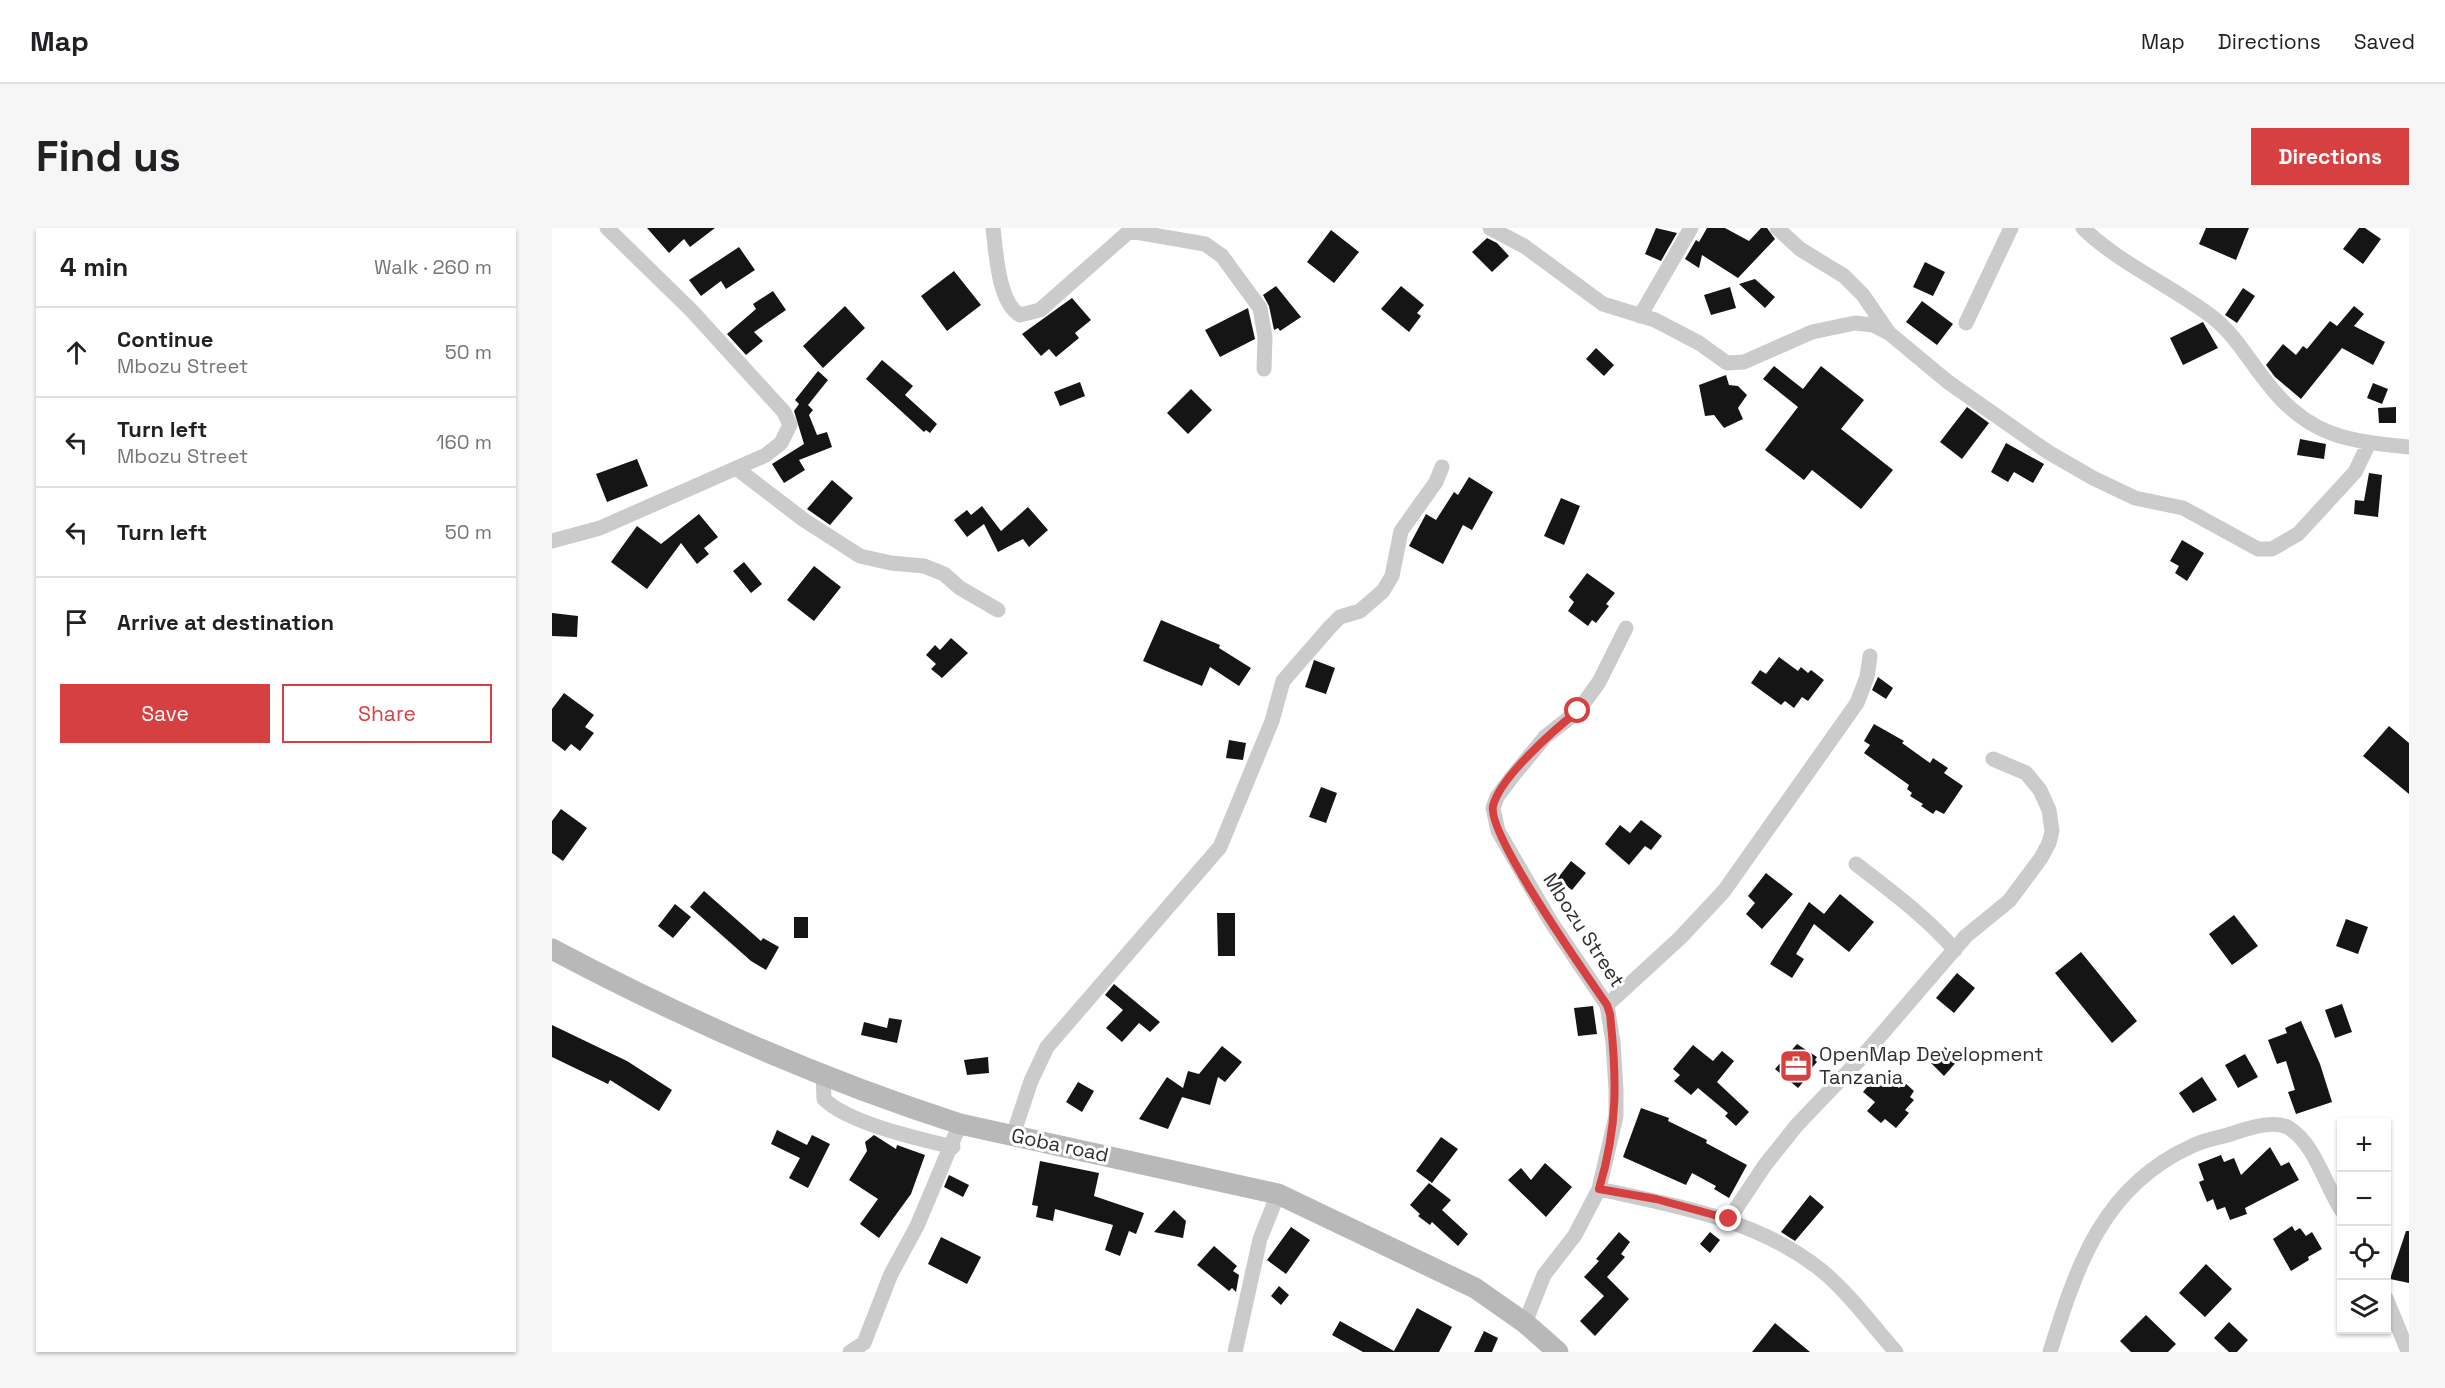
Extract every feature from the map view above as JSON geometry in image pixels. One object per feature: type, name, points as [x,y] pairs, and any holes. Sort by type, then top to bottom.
[{"type":"street","points":[[552,541],[600,528],[766,455],[781,443],[790,425],[788,418],[692,311],[606,228]]},
{"type":"street","points":[[993,228],[1002,287],[1010,306],[1020,315],[1040,310],[1132,229],[1205,244],[1222,256],[1260,308],[1265,337],[1263,369]]},
{"type":"street","points":[[1490,228],[1524,246],[1589,296],[1603,304],[1655,320],[1681,332],[1727,363],[1744,362],[1812,332],[1855,323],[1872,326],[1889,333]]},
{"type":"street","points":[[1640,316],[1691,228]]},
{"type":"street","points":[[1777,228],[1800,249],[1844,276],[1863,295],[1889,333],[1948,382],[2048,452],[2092,478],[2135,498],[2183,508],[2258,549],[2272,549],[2298,534],[2355,472],[2369,443]]},
{"type":"street","points":[[2084,228],[2115,253],[2219,323],[2245,350],[2269,386],[2309,423],[2336,437],[2409,447]]},
{"type":"street","points":[[1966,323],[2006,230]]},
{"type":"street","points":[[1013,1136],[1031,1081],[1047,1047],[1220,847],[1272,721],[1283,681],[1341,617],[1360,611],[1383,591],[1392,576],[1401,531],[1436,482],[1442,467]]},
{"type":"street","points":[[736,468],[804,520],[860,556],[891,563],[924,566],[944,574],[960,588],[998,610]]},
{"type":"street","name":"Mbozu Street","points":[[1526,1323],[1544,1275],[1575,1235],[1599,1189],[1616,1116],[1613,1042],[1607,1005],[1551,922],[1498,831],[1493,818],[1493,808],[1497,797],[1545,737],[1578,711],[1599,682],[1626,628]]},
{"type":"street","points":[[1607,1005],[1680,938],[1742,868],[1857,703],[1867,677],[1870,656]]},
{"type":"street","points":[[1729,1219],[1765,1165],[1797,1125],[1862,1057],[1966,936],[2008,901],[2049,843],[2052,831],[2049,810],[2040,790],[2026,773],[1993,759]]},
{"type":"street","points":[[1856,864],[1892,890],[1934,926],[1954,950]]},
{"type":"street","name":"Goba road","points":[[552,949],[602,975],[763,1050],[918,1110],[960,1124],[1278,1194],[1475,1288],[1526,1323],[1558,1352]]},
{"type":"street","points":[[823,1073],[824,1100],[834,1109],[894,1131],[953,1147]]},
{"type":"street","points":[[850,1352],[863,1347],[891,1274],[917,1226],[953,1147],[960,1124]]},
{"type":"street","points":[[2050,1352],[2090,1242],[2109,1213],[2123,1193],[2192,1146],[2244,1130],[2277,1125],[2288,1127],[2307,1145],[2328,1190],[2337,1204]]},
{"type":"street","points":[[1599,1189],[1656,1199],[1729,1219],[1796,1252],[1823,1272],[1896,1352]]},
{"type":"street","points":[[1235,1352],[1260,1239],[1278,1194]]},
{"type":"street","points":[[2391,1312],[2405,1350]]},
{"type":"building","points":[[647,228],[715,228],[690,247],[684,239],[669,253]]},
{"type":"building","points":[[1656,228],[1677,233],[1661,261],[1645,254]]},
{"type":"building","points":[[1707,228],[1725,228],[1749,241],[1761,228],[1767,228],[1775,239],[1738,278],[1702,255],[1699,268],[1685,259],[1696,240],[1699,242]]},
{"type":"building","points":[[2206,228],[2249,228],[2236,260],[2199,244]]},
{"type":"building","points":[[2359,228],[2365,228],[2381,239],[2363,264],[2343,249]]},
{"type":"building","points":[[1331,230],[1359,252],[1334,283],[1307,262]]},
{"type":"building","points":[[1487,238],[1497,243],[1509,256],[1492,272],[1472,252]]},
{"type":"building","points":[[739,247],[755,270],[726,289],[721,281],[701,296],[689,280]]},
{"type":"building","points":[[1925,262],[1945,272],[1933,296],[1913,287]]},
{"type":"building","points":[[954,271],[981,305],[947,331],[921,296]]},
{"type":"building","points":[[1755,279],[1775,297],[1765,308],[1739,284]]},
{"type":"building","points":[[1276,286],[1301,317],[1280,331],[1278,328],[1274,330],[1269,306],[1263,295]]},
{"type":"building","points":[[1401,286],[1424,305],[1417,313],[1421,316],[1409,332],[1381,309]]},
{"type":"building","points":[[1730,287],[1736,308],[1711,315],[1704,295]]},
{"type":"building","points":[[2243,288],[2255,296],[2237,323],[2225,315]]},
{"type":"building","points":[[773,291],[786,310],[754,332],[763,341],[746,355],[727,334],[756,309],[753,304]]},
{"type":"building","points":[[1072,298],[1091,320],[1075,333],[1079,338],[1056,357],[1049,349],[1041,356],[1022,334]]},
{"type":"building","points":[[1922,301],[1953,324],[1937,345],[1906,322]]},
{"type":"building","points":[[845,306],[865,328],[823,368],[803,346]]},
{"type":"building","points":[[2354,306],[2364,314],[2354,326],[2385,342],[2373,365],[2342,348],[2301,399],[2275,377],[2266,365],[2283,344],[2296,355],[2303,346],[2307,349],[2330,321],[2337,326]]},
{"type":"building","points":[[1248,308],[1255,339],[1220,357],[1205,330]]},
{"type":"building","points":[[2203,322],[2218,348],[2183,365],[2170,338]]},
{"type":"building","points":[[1596,348],[1614,365],[1604,376],[1586,359]]},
{"type":"building","points":[[882,360],[913,386],[905,395],[937,424],[930,433],[926,430],[924,432],[866,379]]},
{"type":"building","points":[[1774,366],[1803,389],[1821,366],[1864,400],[1841,429],[1893,470],[1861,509],[1812,470],[1804,480],[1765,450],[1798,407],[1763,379]]},
{"type":"building","points":[[818,371],[828,380],[808,405],[813,410],[809,415],[817,435],[827,432],[832,447],[799,460],[805,470],[784,483],[772,464],[804,444],[794,411],[799,404],[795,400]]},
{"type":"building","points":[[1726,375],[1729,385],[1738,386],[1747,395],[1738,408],[1743,419],[1724,428],[1714,415],[1705,416],[1699,385]]},
{"type":"building","points":[[1080,382],[1085,396],[1060,406],[1054,392]]},
{"type":"building","points":[[2373,383],[2388,389],[2382,404],[2367,398]]},
{"type":"building","points":[[1191,389],[1212,410],[1188,434],[1167,413]]},
{"type":"building","points":[[1967,407],[1989,423],[1962,459],[1940,442]]},
{"type":"building","points":[[2396,407],[2396,423],[2379,423],[2378,408]]},
{"type":"building","points":[[2300,439],[2326,444],[2324,459],[2297,455]]},
{"type":"building","points":[[2006,443],[2044,464],[2033,483],[2014,472],[2008,482],[1991,472]]},
{"type":"building","points":[[637,459],[648,486],[607,502],[596,474]]},
{"type":"building","points":[[2369,473],[2382,475],[2378,517],[2354,514],[2355,500],[2364,501]]},
{"type":"building","points":[[1469,477],[1493,492],[1472,530],[1463,525],[1443,564],[1409,546],[1426,514],[1436,520],[1454,492],[1458,495]]},
{"type":"building","points":[[832,480],[853,498],[830,525],[807,509]]},
{"type":"building","points":[[1561,498],[1580,506],[1564,545],[1544,536]]},
{"type":"building","points":[[982,506],[1001,531],[1028,507],[1048,530],[1029,547],[1023,539],[998,552],[984,524],[967,537],[954,520],[967,510],[971,515]]},
{"type":"building","points":[[699,514],[718,537],[704,548],[709,554],[697,564],[681,543],[647,589],[611,562],[637,526],[661,544]]},
{"type":"building","points":[[2182,540],[2204,553],[2187,581],[2175,573],[2179,566],[2170,561]]},
{"type":"building","points":[[744,562],[762,584],[751,593],[733,571]]},
{"type":"building","points":[[814,566],[841,587],[814,621],[787,600]]},
{"type":"building","points":[[1587,573],[1615,593],[1606,604],[1609,606],[1596,623],[1592,620],[1588,626],[1568,611],[1574,602],[1569,597]]},
{"type":"building","points":[[552,613],[578,616],[577,637],[552,636]]},
{"type":"building","points":[[1161,620],[1220,645],[1219,648],[1251,668],[1239,686],[1210,667],[1202,686],[1143,661]]},
{"type":"building","points":[[951,638],[968,653],[942,678],[931,669],[936,664],[926,655],[935,645],[940,650]]},
{"type":"building","points":[[1779,657],[1798,671],[1801,667],[1808,673],[1811,670],[1824,680],[1808,701],[1802,697],[1794,708],[1785,701],[1781,705],[1751,683],[1760,670],[1766,674]]},
{"type":"building","points":[[1314,660],[1335,668],[1326,694],[1305,687]]},
{"type":"building","points":[[1878,677],[1893,688],[1886,699],[1872,690]]},
{"type":"building","points":[[564,693],[594,715],[585,727],[594,733],[580,751],[571,744],[565,751],[552,741],[552,709]]},
{"type":"building","points":[[1874,724],[1904,741],[1902,743],[1930,763],[1933,758],[1948,768],[1944,773],[1963,786],[1944,814],[1936,810],[1933,814],[1921,806],[1923,804],[1910,796],[1912,793],[1907,789],[1909,785],[1864,753],[1870,745],[1864,741]]},
{"type":"building","points":[[2389,726],[2409,743],[2409,794],[2363,756]]},
{"type":"building","points":[[1229,740],[1246,743],[1243,760],[1226,758]]},
{"type":"building","points":[[1321,787],[1337,793],[1326,823],[1309,817]]},
{"type":"building","points":[[561,809],[587,828],[563,861],[552,853],[552,821]]},
{"type":"building","points":[[1641,820],[1662,836],[1651,850],[1645,846],[1629,865],[1605,844],[1620,825],[1630,833]]},
{"type":"building","points":[[1571,861],[1586,873],[1572,890],[1557,879]]},
{"type":"building","points":[[1766,873],[1793,894],[1762,929],[1746,914],[1755,903],[1748,896]]},
{"type":"building","points":[[704,891],[761,941],[763,938],[779,947],[766,970],[751,961],[690,907]]},
{"type":"building","points":[[1840,894],[1874,922],[1849,952],[1814,924],[1796,954],[1804,959],[1792,978],[1770,964],[1809,902],[1824,914]]},
{"type":"building","points":[[675,904],[691,917],[673,938],[658,926]]},
{"type":"building","points":[[1217,913],[1235,913],[1235,956],[1218,956]]},
{"type":"building","points":[[2234,915],[2258,946],[2232,965],[2209,934]]},
{"type":"building","points":[[794,917],[808,917],[808,938],[794,938]]},
{"type":"building","points":[[2346,919],[2368,927],[2358,954],[2336,946]]},
{"type":"building","points":[[2081,952],[2137,1021],[2112,1043],[2055,973]]},
{"type":"building","points":[[1957,973],[1975,988],[1954,1013],[1936,998]]},
{"type":"building","points":[[1114,984],[1160,1022],[1150,1032],[1139,1023],[1122,1042],[1106,1028],[1123,1010],[1105,995]]},
{"type":"building","points":[[2342,1004],[2352,1032],[2335,1038],[2325,1010]]},
{"type":"building","points":[[1593,1006],[1597,1034],[1578,1036],[1574,1008]]},
{"type":"building","points":[[889,1018],[902,1020],[897,1043],[861,1035],[864,1022],[887,1028]]},
{"type":"building","points":[[2301,1021],[2320,1064],[2332,1102],[2296,1114],[2288,1092],[2295,1090],[2286,1061],[2277,1064],[2268,1040],[2287,1033],[2285,1028]]},
{"type":"building","points":[[552,1025],[627,1061],[672,1090],[659,1111],[610,1080],[608,1084],[552,1057]]},
{"type":"building","name":"OpenMap Development Tanzania","points":[[1797,1044],[1817,1057],[1815,1060],[1817,1062],[1810,1070],[1812,1072],[1798,1088],[1775,1069]]},
{"type":"building","points":[[1693,1045],[1713,1061],[1722,1051],[1734,1061],[1717,1082],[1749,1112],[1736,1126],[1725,1116],[1728,1113],[1698,1088],[1691,1095],[1674,1081],[1680,1075],[1673,1069]]},
{"type":"building","points":[[1222,1046],[1242,1062],[1225,1082],[1218,1077],[1210,1105],[1182,1097],[1168,1129],[1139,1119],[1167,1077],[1183,1088],[1188,1071],[1199,1074]]},
{"type":"building","points":[[1945,1047],[1959,1059],[1944,1076],[1931,1063]]},
{"type":"building","points":[[2245,1054],[2258,1077],[2238,1088],[2225,1065]]},
{"type":"building","points":[[988,1057],[989,1073],[967,1075],[964,1060]]},
{"type":"building","points":[[1880,1071],[1899,1088],[1904,1082],[1914,1091],[1910,1097],[1914,1100],[1905,1110],[1909,1113],[1896,1128],[1885,1119],[1881,1123],[1867,1111],[1875,1102],[1863,1092]]},
{"type":"building","points":[[2202,1077],[2217,1100],[2193,1113],[2179,1093]]},
{"type":"building","points":[[1078,1082],[1094,1091],[1082,1112],[1066,1102]]},
{"type":"building","points":[[1641,1108],[1669,1118],[1668,1121],[1707,1140],[1706,1143],[1747,1165],[1729,1198],[1714,1189],[1716,1186],[1692,1173],[1686,1185],[1623,1157]]},
{"type":"building","points":[[777,1130],[807,1145],[812,1135],[830,1144],[808,1188],[789,1178],[800,1158],[771,1144]]},
{"type":"building","points":[[874,1135],[896,1149],[897,1145],[925,1155],[911,1194],[879,1238],[860,1224],[878,1199],[849,1180],[867,1151],[865,1142]]},
{"type":"building","points":[[1441,1137],[1458,1149],[1432,1183],[1416,1171]]},
{"type":"building","points":[[2270,1147],[2281,1166],[2289,1162],[2299,1180],[2245,1208],[2247,1214],[2230,1220],[2225,1207],[2217,1210],[2213,1199],[2207,1202],[2199,1182],[2204,1180],[2198,1164],[2221,1155],[2224,1162],[2234,1158],[2241,1175]]},
{"type":"building","points":[[1040,1161],[1099,1173],[1094,1196],[1144,1213],[1136,1234],[1129,1231],[1120,1256],[1105,1250],[1113,1225],[1055,1209],[1053,1221],[1036,1217],[1038,1206],[1032,1205]]},
{"type":"building","points":[[1545,1163],[1572,1187],[1546,1217],[1508,1180],[1521,1168],[1531,1180]]},
{"type":"building","points":[[949,1175],[969,1185],[963,1197],[944,1187]]},
{"type":"building","points":[[1429,1183],[1451,1200],[1442,1210],[1468,1234],[1458,1246],[1432,1222],[1430,1225],[1418,1216],[1420,1214],[1410,1205]]},
{"type":"building","points":[[1810,1195],[1824,1207],[1795,1241],[1781,1232]]},
{"type":"building","points":[[1174,1210],[1186,1221],[1183,1238],[1154,1232]]},
{"type":"building","points":[[2292,1226],[2295,1231],[2300,1228],[2306,1236],[2312,1232],[2322,1249],[2291,1271],[2273,1239]]},
{"type":"building","points":[[1291,1227],[1310,1240],[1286,1274],[1267,1260]]},
{"type":"building","points":[[2406,1231],[2409,1231],[2409,1283],[2391,1279]]},
{"type":"building","points":[[1619,1232],[1630,1242],[1621,1254],[1625,1257],[1607,1277],[1629,1299],[1595,1336],[1580,1321],[1604,1296],[1584,1277],[1599,1261],[1596,1259]]},
{"type":"building","points":[[1710,1232],[1720,1240],[1710,1253],[1700,1244]]},
{"type":"building","points":[[941,1237],[981,1257],[967,1284],[928,1264]]},
{"type":"building","points":[[1214,1246],[1237,1266],[1233,1271],[1239,1275],[1236,1292],[1232,1288],[1229,1291],[1197,1265]]},
{"type":"building","points":[[2206,1264],[2232,1289],[2205,1317],[2179,1293]]},
{"type":"building","points":[[1279,1286],[1289,1295],[1281,1305],[1271,1296]]},
{"type":"building","points":[[1417,1308],[1452,1327],[1439,1352],[1363,1352],[1332,1335],[1340,1321],[1394,1351]]},
{"type":"building","points":[[2146,1315],[2176,1344],[2168,1352],[2131,1352],[2120,1341]]},
{"type":"building","points":[[2229,1322],[2248,1340],[2237,1352],[2229,1352],[2214,1338]]},
{"type":"building","points":[[1775,1323],[1810,1352],[1752,1352]]},
{"type":"building","points":[[1484,1331],[1498,1338],[1492,1352],[1474,1352]]},
{"type":"place","name":"OpenMap Development Tanzania","points":[[1796,1066]]},
{"type":"route","points":[[1578,711],[1545,737],[1512,777],[1497,797],[1493,808],[1493,818],[1498,831],[1551,922],[1607,1005],[1610,1014],[1616,1116],[1607,1163],[1599,1189],[1656,1199],[1729,1219]]}]
